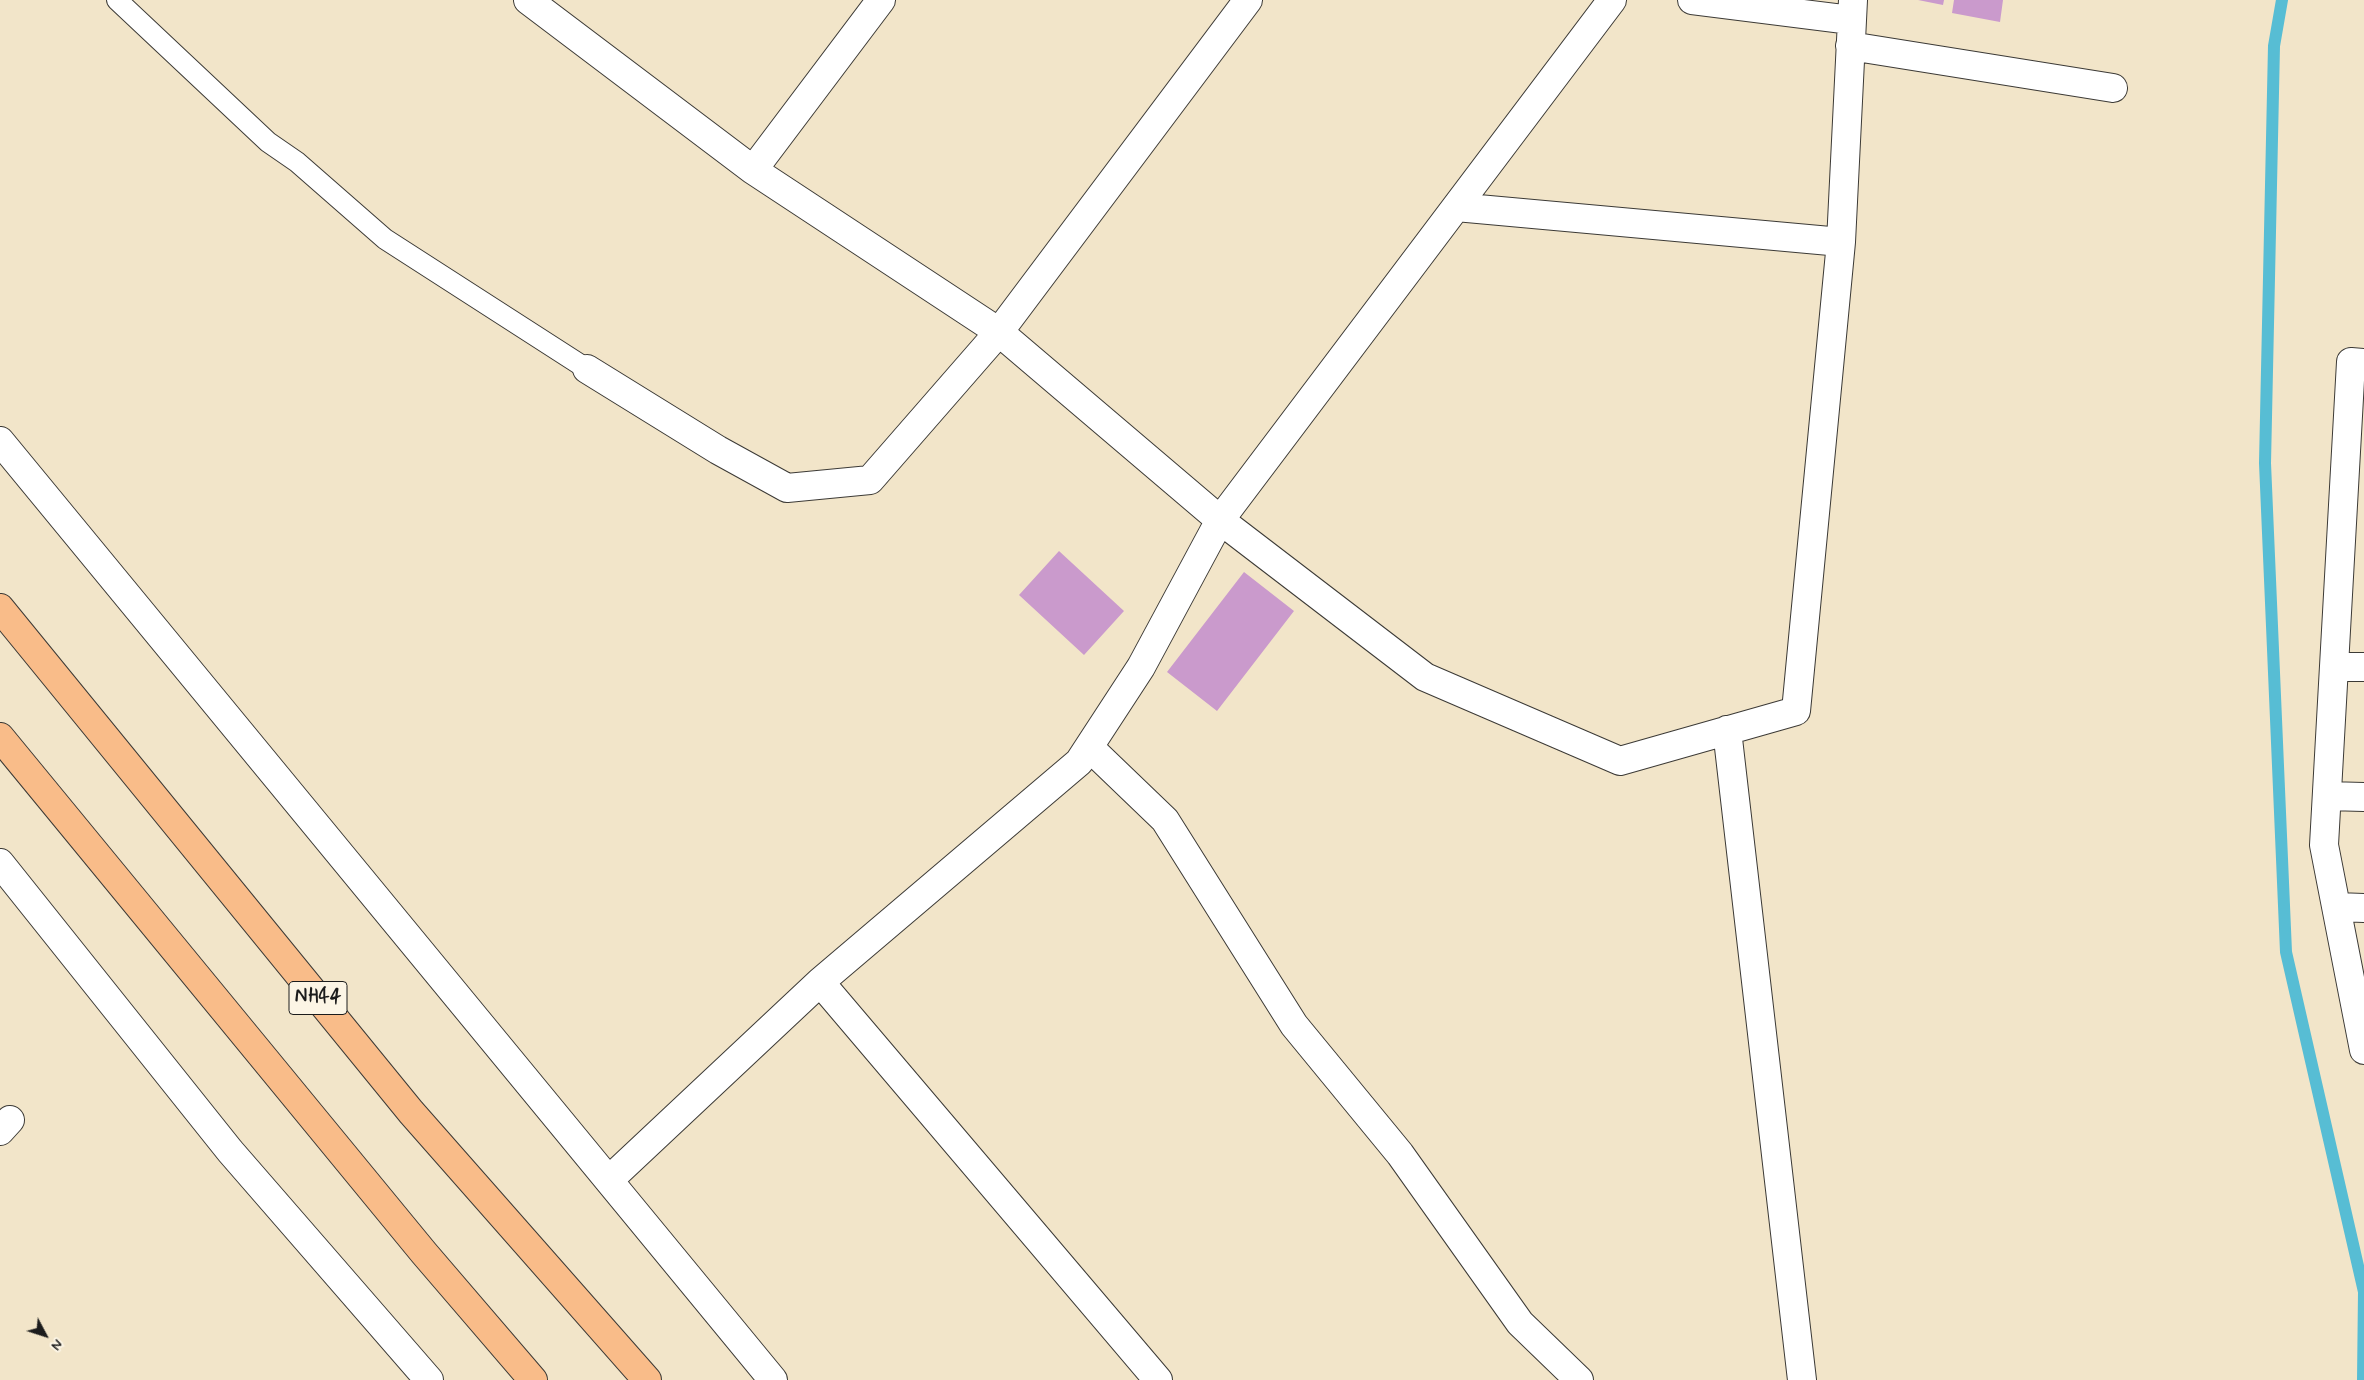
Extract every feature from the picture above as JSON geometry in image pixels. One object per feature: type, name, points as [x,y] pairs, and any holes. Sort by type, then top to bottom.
[{"type":"highway","name":"NH44","points":[[0,608],[411,1112],[647,1380]]},
{"type":"highway","points":[[0,737],[424,1253],[533,1380]]},
{"type":"street","points":[[528,0],[753,170],[999,332],[1220,520],[1425,677],[1620,761],[1796,711],[1841,242],[1852,22]]},
{"type":"street","points":[[753,170],[881,0]]},
{"type":"street","points":[[588,369],[718,450],[787,488],[870,480],[999,332],[1248,0]]},
{"type":"street","points":[[609,1180],[820,982],[1079,762],[1141,667],[1220,520],[1612,0]]},
{"type":"street","points":[[1692,0],[1852,22],[2113,88]]},
{"type":"street","points":[[1456,207],[1841,242]]},
{"type":"street","points":[[2364,363],[2350,362],[2352,539],[2335,667],[2324,845],[2364,1050]]},
{"type":"street","points":[[0,441],[774,1380]]},
{"type":"street","points":[[2335,667],[2364,667]]},
{"type":"street","points":[[1727,730],[1802,1380]]},
{"type":"street","points":[[1089,747],[1164,820],[1294,1025],[1400,1154],[1520,1323],[1579,1380]]},
{"type":"street","points":[[2327,796],[2364,797]]},
{"type":"street","points":[[0,863],[230,1151],[429,1380]]},
{"type":"street","points":[[2337,907],[2364,908]]},
{"type":"street","points":[[820,982],[1158,1380]]},
{"type":"lane","points":[[117,0],[268,142],[297,162],[385,238],[588,369]]},
{"type":"building","points":[[1918,0],[1944,0],[1943,5]]},
{"type":"building","points":[[1954,0],[2003,0],[2000,22],[1952,13]]},
{"type":"building","points":[[1059,551],[1124,611],[1084,655],[1019,595]]},
{"type":"building","points":[[1244,572],[1294,611],[1217,711],[1167,672]]},
{"type":"waterway","points":[[2282,0],[2274,46],[2265,463],[2286,952],[2364,1292],[2363,1380]]}]
